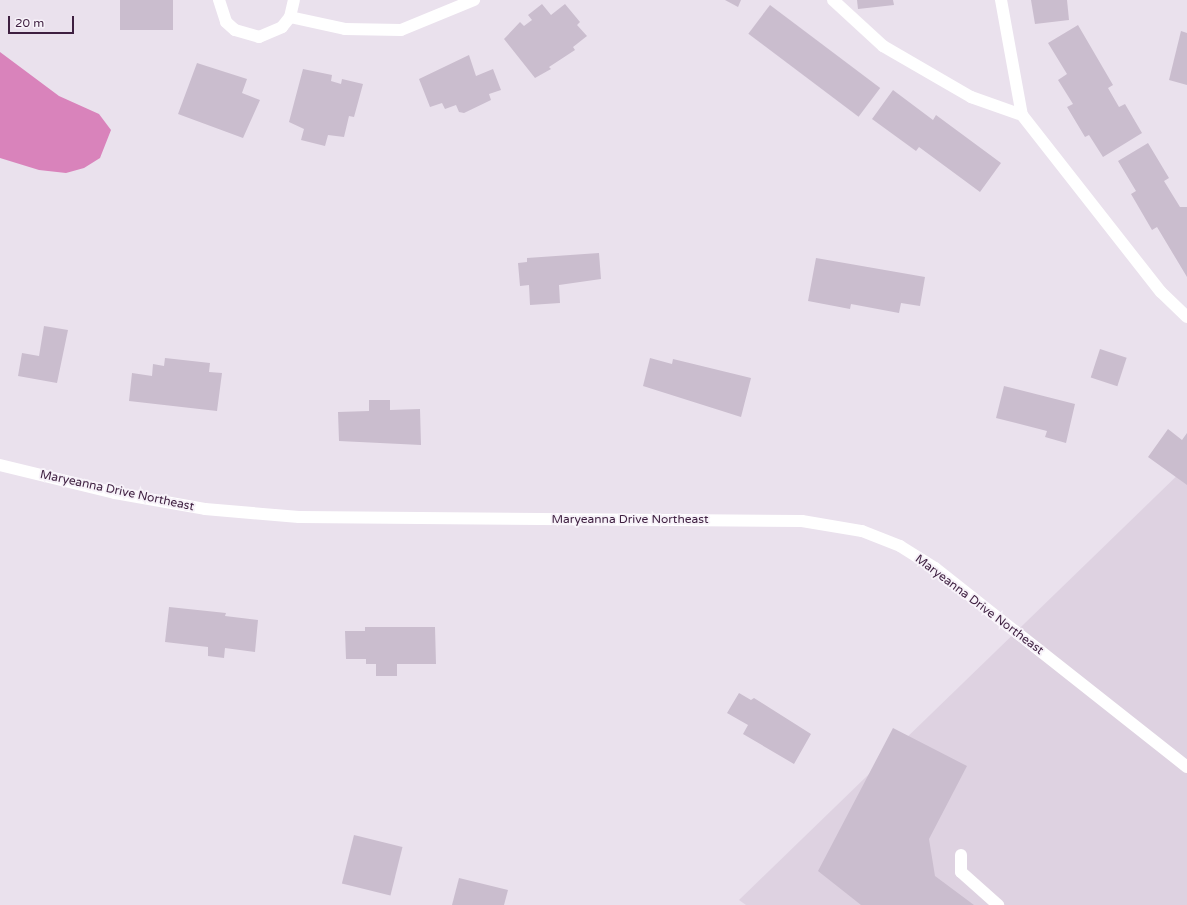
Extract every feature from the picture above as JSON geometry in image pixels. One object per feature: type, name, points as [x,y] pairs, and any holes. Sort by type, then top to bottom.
[{"type":"street","points":[[219,0],[226,22],[247,36],[272,34],[290,17],[294,0]]},
{"type":"street","points":[[290,17],[345,30],[401,30],[474,0]]},
{"type":"street","points":[[833,0],[883,46],[971,97],[1022,115]]},
{"type":"street","points":[[1001,0],[1022,115],[1161,292],[1187,317]]},
{"type":"street","name":"Maryeanna Drive Northeast","points":[[0,465],[115,494],[205,510],[283,516],[802,521],[862,531],[900,546],[935,568],[1187,767]]},
{"type":"street","points":[[961,855],[961,872],[998,905]]},
{"type":"shaded area","points":[[0,52],[59,96],[99,114],[111,130],[100,158],[84,168],[66,173],[39,170],[0,158]]},
{"type":"shaded area","points":[[1187,466],[1187,905],[746,905],[739,900]]},
{"type":"building","points":[[120,0],[173,0],[173,30],[120,30]]},
{"type":"building","points":[[725,0],[741,0],[738,7]]},
{"type":"building","points":[[857,0],[893,0],[894,5],[858,9]]},
{"type":"building","points":[[1031,0],[1067,0],[1069,20],[1035,24]]},
{"type":"building","points":[[542,4],[551,15],[565,4],[580,22],[577,25],[587,36],[573,47],[575,50],[549,67],[551,69],[535,78],[504,39],[520,22],[524,26],[532,20],[528,15]]},
{"type":"building","points":[[770,5],[880,88],[859,117],[748,34]]},
{"type":"building","points":[[1078,25],[1113,85],[1108,88],[1119,107],[1125,104],[1142,133],[1103,157],[1089,135],[1085,137],[1067,107],[1073,104],[1058,80],[1067,74],[1048,43]]},
{"type":"building","points":[[1181,31],[1187,33],[1187,85],[1169,80]]},
{"type":"building","points":[[469,55],[476,76],[493,69],[501,90],[489,94],[491,100],[464,113],[459,112],[456,105],[445,109],[442,103],[430,107],[419,79]]},
{"type":"building","points":[[197,63],[247,79],[242,93],[260,100],[243,138],[178,114]]},
{"type":"building","points":[[303,69],[332,75],[331,81],[341,84],[342,79],[363,84],[354,117],[349,116],[344,137],[328,135],[325,146],[301,140],[304,129],[289,122]]},
{"type":"building","points":[[893,90],[933,120],[936,115],[1001,163],[980,192],[919,147],[916,151],[872,119]]},
{"type":"building","points":[[1148,143],[1169,178],[1164,181],[1180,207],[1187,207],[1187,277],[1157,227],[1152,230],[1131,194],[1136,191],[1118,161]]},
{"type":"building","points":[[599,253],[601,279],[559,285],[560,303],[530,305],[529,285],[520,286],[518,263],[527,262],[527,258]]},
{"type":"building","points":[[816,258],[925,277],[920,306],[901,303],[899,313],[851,304],[850,309],[808,301]]},
{"type":"building","points":[[44,326],[68,330],[57,383],[18,376],[22,353],[39,356]]},
{"type":"building","points":[[1100,349],[1127,358],[1117,386],[1091,378]]},
{"type":"building","points":[[165,358],[210,363],[209,372],[222,373],[217,411],[129,401],[132,373],[152,376],[153,364],[164,366]]},
{"type":"building","points":[[650,358],[672,364],[673,359],[751,378],[741,417],[643,386]]},
{"type":"building","points":[[1004,386],[1075,404],[1066,443],[1045,437],[1047,431],[996,418]]},
{"type":"building","points":[[369,400],[390,400],[390,410],[420,409],[421,445],[339,441],[338,412],[369,411]]},
{"type":"building","points":[[1168,429],[1182,440],[1187,433],[1187,485],[1148,457]]},
{"type":"building","points":[[169,607],[226,613],[225,616],[258,620],[255,652],[225,648],[224,658],[208,656],[208,647],[165,642]]},
{"type":"building","points":[[365,627],[435,627],[436,664],[397,664],[397,676],[376,676],[376,664],[366,664],[366,659],[346,659],[345,631],[365,631]]},
{"type":"building","points":[[739,693],[751,700],[754,698],[811,734],[794,764],[743,734],[748,725],[727,713]]},
{"type":"building","points":[[893,728],[967,766],[929,839],[935,876],[974,905],[861,905],[818,871]]},
{"type":"building","points":[[354,835],[403,847],[390,896],[342,884]]},
{"type":"building","points":[[459,878],[508,890],[504,905],[452,905]]}]
